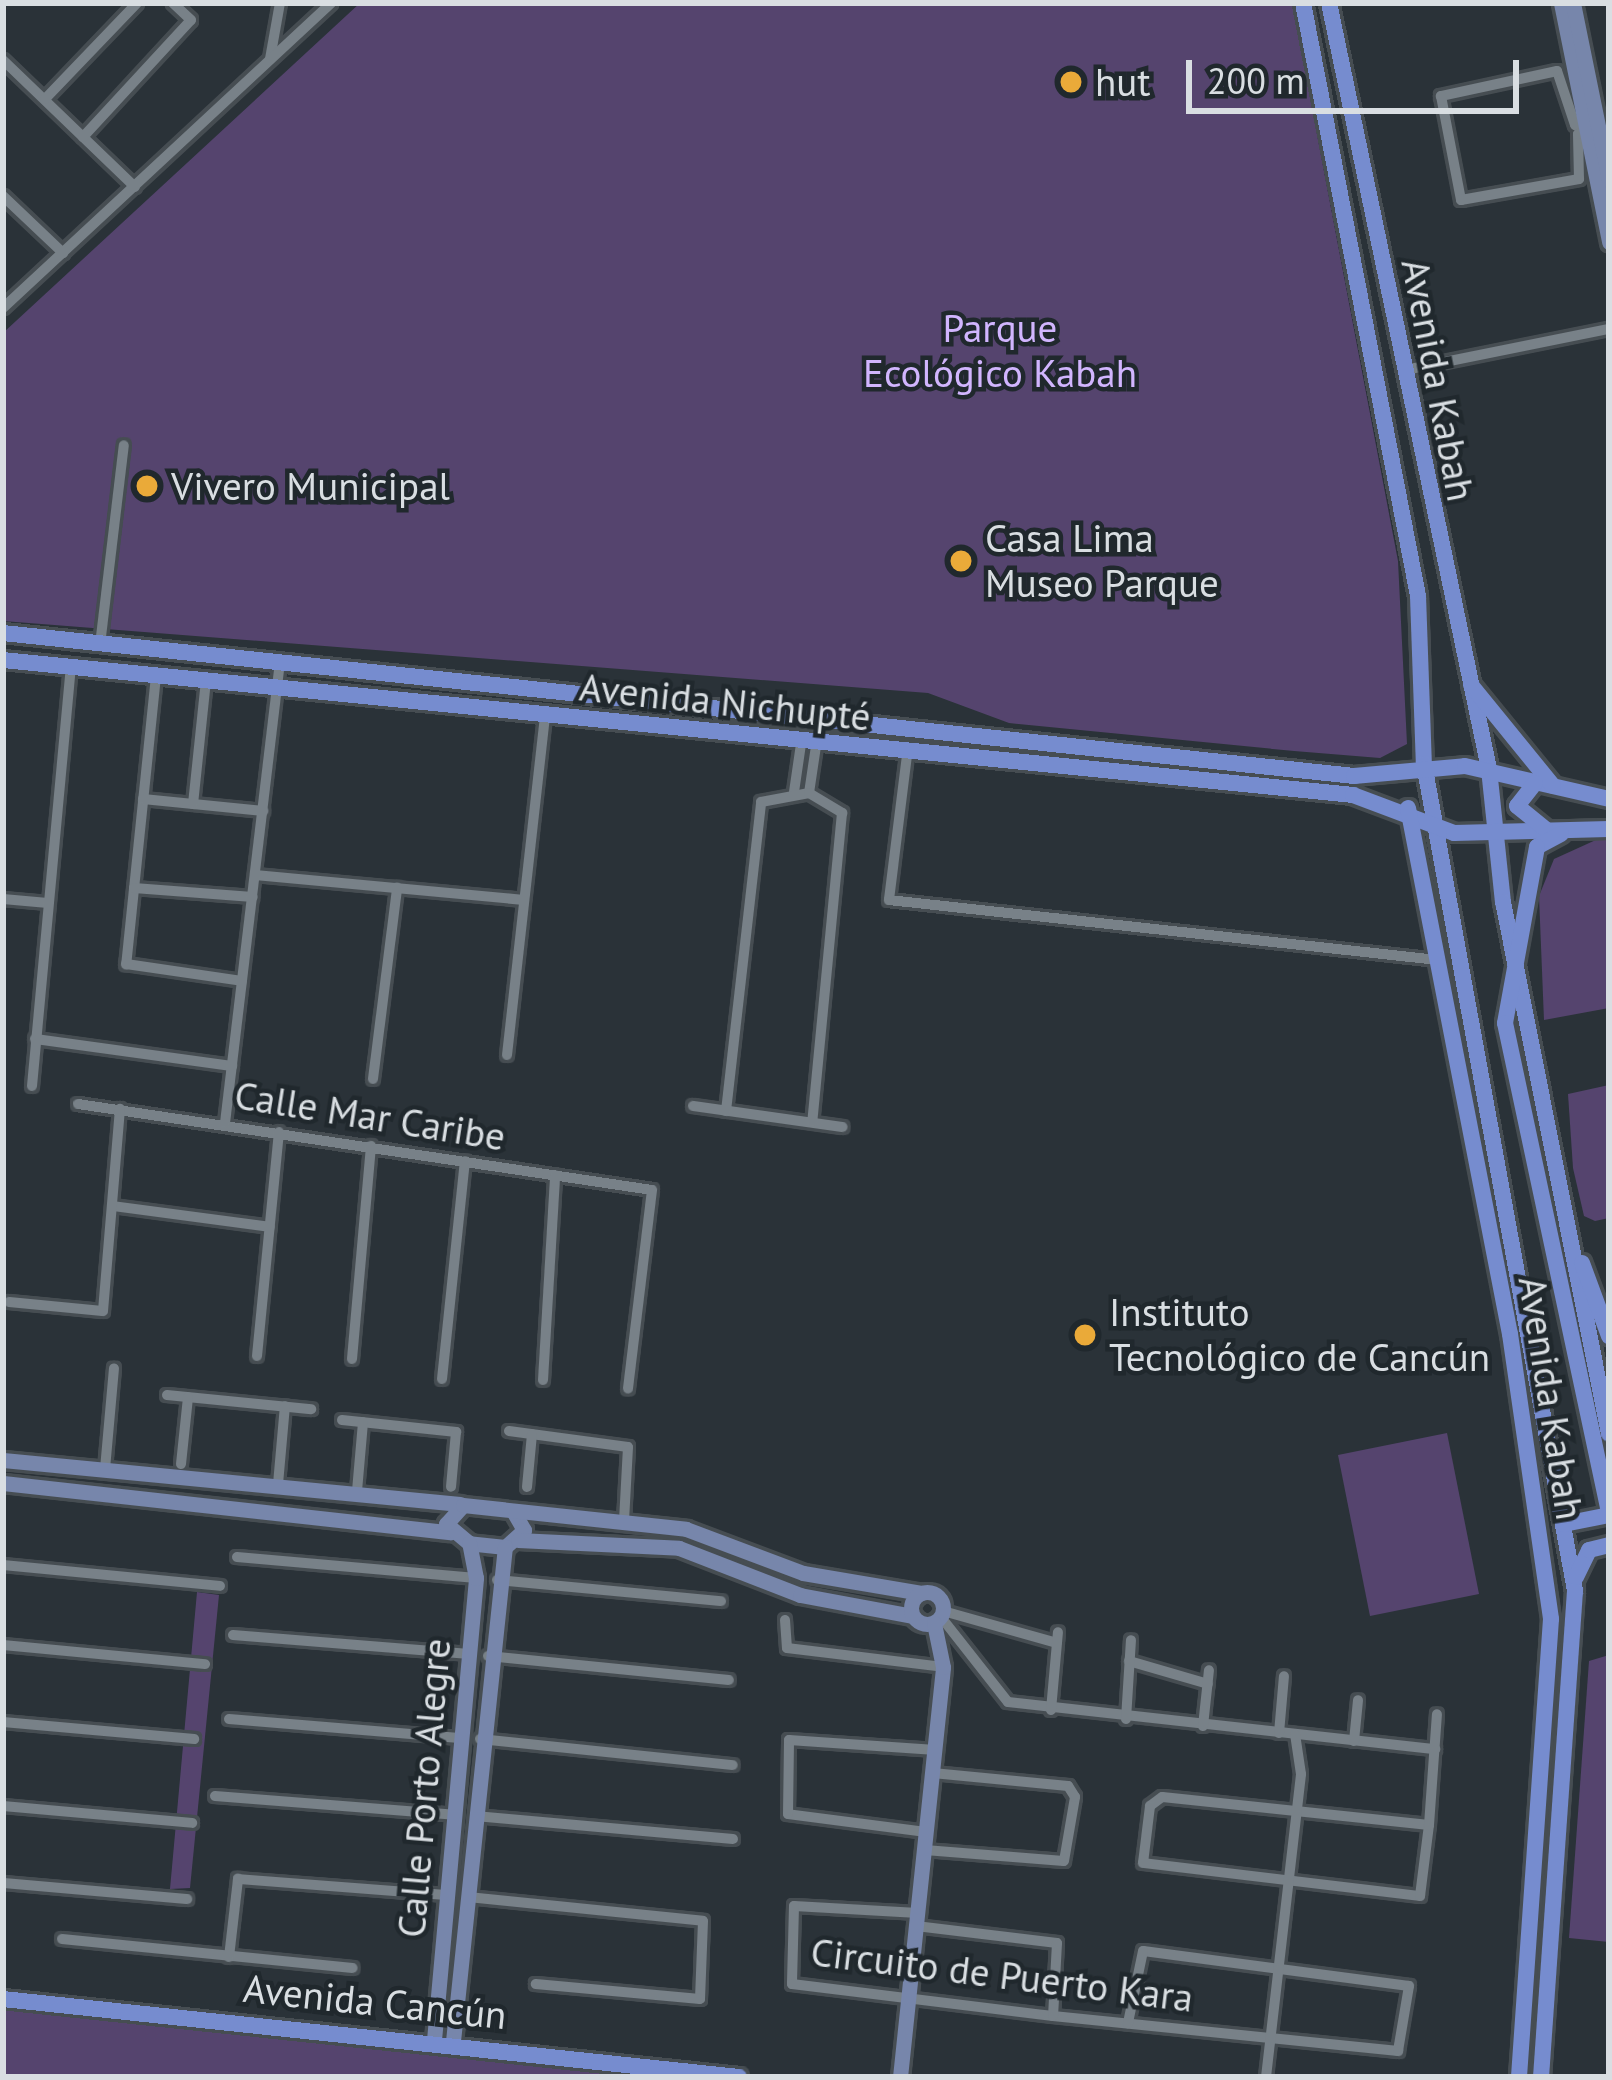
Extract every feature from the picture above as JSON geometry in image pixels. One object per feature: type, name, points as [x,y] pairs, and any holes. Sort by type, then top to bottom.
[{"type":"main road","name":"Avenida Kabah","points":[[1303,3],[1418,596],[1424,764],[1575,1591],[1562,1833],[1541,2077]]},
{"type":"main road","name":"Avenida Kabah","points":[[1329,3],[1402,371],[1489,769],[1492,833],[1564,1175],[1559,1197],[1609,1434]]},
{"type":"main road","points":[[1341,3],[1345,79]]},
{"type":"main road","name":"Avenida Nichupté","points":[[3,633],[635,717],[808,745],[1353,795],[1408,808],[1434,827]]},
{"type":"main road","name":"Avenida Nichupté","points":[[3,660],[544,716],[635,717],[1354,776],[1424,764],[1489,769]]},
{"type":"main road","points":[[1470,684],[1558,791]]},
{"type":"main road","points":[[1489,769],[1558,791],[1609,799]]},
{"type":"main road","points":[[1353,795],[1354,776]]},
{"type":"main road","points":[[1535,783],[1519,814],[1550,830]]},
{"type":"main road","name":"Avenida Kabah","points":[[1408,808],[1510,1334],[1551,1686],[1519,2077]]},
{"type":"main road","points":[[1434,827],[1492,833],[1609,829]]},
{"type":"main road","points":[[1517,953],[1537,847],[1576,829]]},
{"type":"main road","points":[[1444,986],[1454,937]]},
{"type":"main road","name":"Avenida Kabah","points":[[1517,953],[1505,1023],[1609,1513]]},
{"type":"main road","points":[[1559,1197],[1609,1334]]},
{"type":"main road","points":[[1510,1334],[1537,1374]]},
{"type":"main road","points":[[1564,1523],[1609,1513]]},
{"type":"main road","points":[[1575,1591],[1577,1566],[1609,1544]]},
{"type":"main road","points":[[1551,1686],[1575,1640]]},
{"type":"main road","points":[[1531,1931],[1562,1833]]},
{"type":"main road","name":"Avenida Cancún","points":[[3,1999],[443,2041],[739,2077]]},
{"type":"street","points":[[45,100],[137,3]]},
{"type":"street","points":[[83,137],[191,20],[173,3]]},
{"type":"street","points":[[270,61],[280,3]]},
{"type":"street","points":[[3,308],[331,3]]},
{"type":"street","points":[[1562,3],[1609,180]]},
{"type":"street","points":[[1573,3],[1583,126],[1609,242]]},
{"type":"street","points":[[3,60],[135,187]]},
{"type":"street","points":[[1557,71],[1583,126],[1578,134],[1579,178],[1461,200],[1441,96],[1557,71]]},
{"type":"street","points":[[3,196],[63,253]]},
{"type":"street","points":[[1402,371],[1609,329]]},
{"type":"street","points":[[100,645],[124,445]]},
{"type":"street","points":[[32,1086],[71,667]]},
{"type":"street","points":[[225,1123],[279,668]]},
{"type":"street","points":[[156,676],[128,970],[242,981]]},
{"type":"street","points":[[193,804],[206,680]]},
{"type":"street","points":[[507,1055],[544,716]]},
{"type":"street","points":[[794,792],[808,745]]},
{"type":"street","points":[[808,745],[809,793]]},
{"type":"street","points":[[907,755],[889,900],[1439,960]]},
{"type":"street","points":[[726,1111],[761,802],[794,792],[809,793],[842,814],[812,1122]]},
{"type":"street","points":[[143,799],[263,811]]},
{"type":"street","points":[[255,875],[524,900]]},
{"type":"street","points":[[134,888],[253,897]]},
{"type":"street","points":[[373,1079],[397,888]]},
{"type":"street","points":[[3,899],[48,903]]},
{"type":"street","points":[[35,1039],[232,1066]]},
{"type":"street","name":"Calle Mar Caribe","points":[[78,1104],[652,1190],[628,1389]]},
{"type":"street","points":[[692,1106],[843,1126]]},
{"type":"street","points":[[9,1302],[103,1311],[121,1109]]},
{"type":"street","points":[[257,1356],[279,1132]]},
{"type":"street","points":[[352,1359],[371,1146]]},
{"type":"street","points":[[442,1379],[465,1161]]},
{"type":"street","points":[[543,1380],[555,1175]]},
{"type":"street","points":[[113,1206],[270,1227]]},
{"type":"street","points":[[105,1468],[114,1368]]},
{"type":"street","points":[[166,1395],[311,1409]]},
{"type":"street","points":[[181,1464],[188,1397]]},
{"type":"street","points":[[278,1484],[285,1406]]},
{"type":"street","points":[[342,1420],[456,1432],[451,1486]]},
{"type":"street","points":[[356,1490],[363,1422]]},
{"type":"street","points":[[509,1431],[628,1447],[624,1522]]},
{"type":"street","points":[[526,1487],[532,1434]]},
{"type":"street","points":[[3,1460],[356,1490],[686,1529],[847,1583],[921,1593],[989,1687],[1051,1710],[1435,1749]]},
{"type":"street","points":[[3,1483],[450,1532],[469,1543],[679,1548],[844,1606],[1057,1637],[1051,1710]]},
{"type":"street","points":[[450,1532],[449,1512],[463,1505]]},
{"type":"street","points":[[511,1544],[525,1527],[513,1511]]},
{"type":"street","name":"Calle Porto Alegre","points":[[443,2041],[448,1895],[476,1578],[469,1543]]},
{"type":"street","name":"Calle Porto Alegre","points":[[443,2041],[467,1897],[495,1580],[511,1544]]},
{"type":"street","points":[[237,1557],[721,1601]]},
{"type":"street","points":[[3,1565],[220,1586]]},
{"type":"street","points":[[844,1606],[847,1583]]},
{"type":"street","points":[[912,1616],[921,1593]]},
{"type":"street","points":[[900,2077],[936,1750],[943,1667],[939,1617]]},
{"type":"street","points":[[785,1620],[788,1648],[943,1667]]},
{"type":"street","points":[[233,1635],[729,1680]]},
{"type":"street","points":[[1126,1719],[1131,1640]]},
{"type":"street","points":[[3,1645],[205,1664]]},
{"type":"street","points":[[1129,1661],[1209,1677],[1203,1726]]},
{"type":"street","points":[[1279,1733],[1284,1676]]},
{"type":"street","points":[[1354,1741],[1358,1700]]},
{"type":"street","points":[[1429,1825],[1155,1800],[1146,1868],[1413,1899],[1423,1891],[1429,1825],[1437,1714]]},
{"type":"street","points":[[229,1719],[733,1765]]},
{"type":"street","points":[[3,1722],[194,1738]]},
{"type":"street","points":[[1266,2077],[1296,1811],[1295,1735]]},
{"type":"street","points":[[933,1773],[1068,1786],[1075,1797],[1064,1861],[788,1814],[789,1740],[936,1750]]},
{"type":"street","points":[[215,1796],[454,1815]]},
{"type":"street","points":[[3,1806],[192,1823]]},
{"type":"street","points":[[475,1816],[733,1839]]},
{"type":"street","points":[[229,1957],[238,1879],[703,1921],[700,1999],[536,1984]]},
{"type":"street","points":[[3,1883],[187,1899]]},
{"type":"street","name":"Circuito de Puerto Kara","points":[[917,1919],[791,1911],[792,1984],[1053,2016],[1402,2049],[1407,1981],[1280,1966]]},
{"type":"street","points":[[917,1919],[1058,1943],[1053,2016]]},
{"type":"street","points":[[62,1939],[353,1968]]},
{"type":"street","points":[[1128,2023],[1143,1951],[1280,1966]]},
{"type":"green space","name":"Parque Ecológico Kabah","points":[[360,3],[1292,3],[1398,561],[1407,744],[1380,758],[1294,751],[1009,723],[928,693],[3,621],[3,333]]},
{"type":"green space","points":[[1609,834],[1609,1008],[1544,1020],[1539,896],[1554,859]]},
{"type":"green space","points":[[1609,1085],[1609,1218],[1595,1221],[1584,1216],[1573,1168],[1568,1094]]},
{"type":"green space","points":[[1447,1433],[1479,1594],[1370,1616],[1338,1455]]},
{"type":"green space","points":[[197,1592],[219,1595],[190,1888],[170,1889]]},
{"type":"green space","points":[[1609,1655],[1609,1942],[1569,1938],[1589,1661]]},
{"type":"green space","points":[[3,2007],[259,2035],[408,2037],[744,2077],[3,2077]]},
{"type":"place","name":"hut","points":[[1071,82]]},
{"type":"place","name":"Vivero Municipal","points":[[147,486]]},
{"type":"place","name":"Casa Lima Museo Parque","points":[[961,561]]},
{"type":"place","name":"Instituto Tecnológico de Cancún","points":[[1085,1335]]}]
